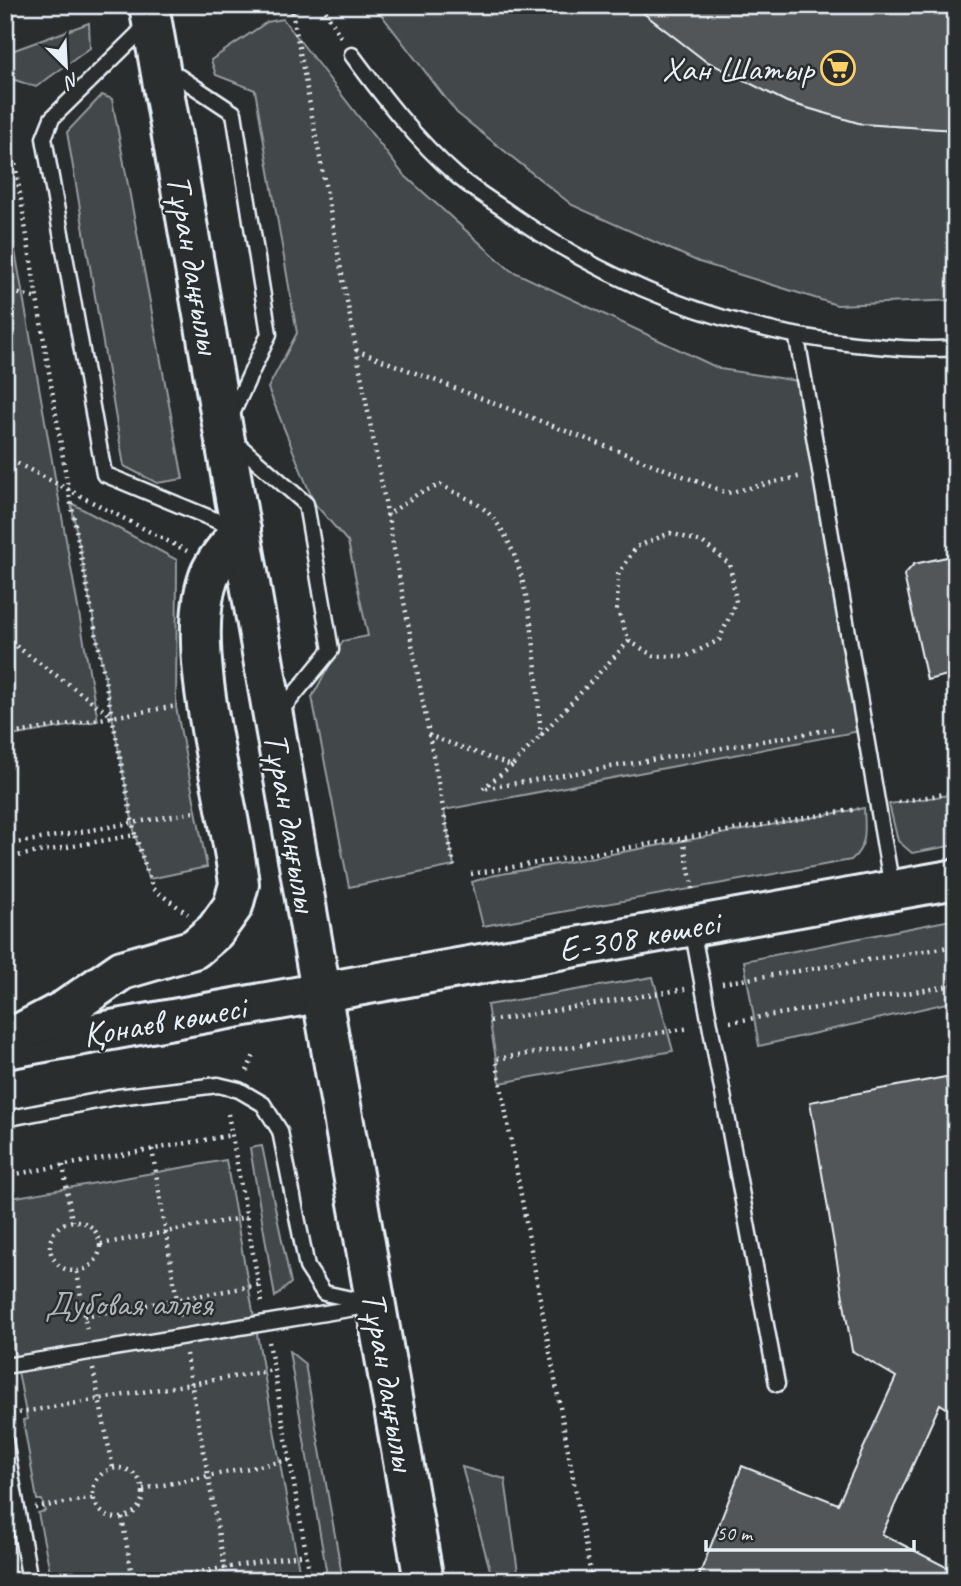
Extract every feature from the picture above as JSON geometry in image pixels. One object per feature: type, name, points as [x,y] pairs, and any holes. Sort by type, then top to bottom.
[{"type":"main road","name":"Тұран даңғылы","points":[[150,13],[424,1581]]},
{"type":"main road","points":[[5,1041],[66,1009],[122,970],[194,949],[215,932],[233,906],[239,884],[203,669],[202,606],[208,576],[241,530]]},
{"type":"main road","name":"Е-308 көшесі","points":[[323,994],[692,908],[892,891],[956,879]]},
{"type":"main road","name":"Қонаев көшесі","points":[[5,1049],[323,994]]},
{"type":"lane","points":[[150,13],[52,118],[44,138],[104,474],[241,530]]},
{"type":"lane","points":[[352,55],[388,104],[457,175],[540,234],[608,275],[685,308],[797,338],[923,351],[956,348]]},
{"type":"lane","points":[[159,63],[234,113],[269,334],[223,432],[306,503],[331,650],[274,719]]},
{"type":"lane","points":[[797,338],[892,891]]},
{"type":"lane","points":[[692,908],[777,1384]]},
{"type":"lane","points":[[5,1119],[117,1097],[218,1085],[239,1090],[263,1104],[280,1130],[307,1267],[324,1293],[375,1305]]},
{"type":"lane","points":[[5,1366],[265,1321],[375,1305]]},
{"type":"lane","points":[[5,1441],[30,1581]]},
{"type":"path","points":[[291,5],[427,735],[454,866]]},
{"type":"path","points":[[322,5],[352,55]]},
{"type":"path","points":[[5,102],[68,488],[135,835],[153,889],[193,916]]},
{"type":"path","points":[[5,182],[18,184]]},
{"type":"path","points":[[5,290],[35,298]]},
{"type":"path","points":[[355,349],[727,493],[820,472]]},
{"type":"path","points":[[5,457],[187,549],[187,562]]},
{"type":"path","points":[[386,516],[419,493],[441,485],[484,509],[509,544],[530,606],[541,736]]},
{"type":"path","points":[[670,533],[702,542],[730,564],[736,602],[719,640],[687,656],[654,656],[629,641],[617,608],[618,575],[636,547],[670,533]]},
{"type":"path","points":[[5,638],[113,717]]},
{"type":"path","points":[[629,641],[512,766],[482,789],[833,729]]},
{"type":"path","points":[[5,735],[184,705]]},
{"type":"path","points":[[427,735],[512,766]]},
{"type":"path","points":[[471,874],[956,792]]},
{"type":"path","points":[[5,845],[132,821],[199,812]]},
{"type":"path","points":[[5,858],[135,835]]},
{"type":"path","points":[[683,839],[692,908]]},
{"type":"path","points":[[244,1079],[254,1055]]},
{"type":"path","points":[[496,1059],[592,1581]]},
{"type":"path","points":[[228,1114],[311,1581]]},
{"type":"path","points":[[5,1175],[232,1135]]},
{"type":"path","points":[[152,1149],[227,1581]]},
{"type":"path","points":[[63,1165],[72,1221]]},
{"type":"path","points":[[101,1244],[247,1217]]},
{"type":"path","points":[[72,1221],[91,1226],[101,1244],[100,1254],[87,1269],[77,1272],[58,1266],[49,1249],[50,1239],[63,1224],[72,1221]]},
{"type":"path","points":[[84,1316],[259,1285]]},
{"type":"path","points":[[5,1415],[274,1370]]},
{"type":"path","points":[[143,1489],[290,1460]]},
{"type":"path","points":[[113,1468],[132,1472],[143,1489],[139,1508],[122,1518],[103,1514],[93,1498],[97,1479],[113,1468]]},
{"type":"path","points":[[18,1511],[93,1498]]},
{"type":"path","points":[[122,1518],[133,1581]]},
{"type":"path","points":[[147,1581],[306,1554]]},
{"type":"green space","points":[[374,5],[633,5],[704,60],[787,102],[862,124],[956,130],[956,300],[837,305],[699,262],[572,205],[457,113]]},
{"type":"green space","points":[[283,19],[403,174],[510,270],[720,369],[804,382],[865,730],[444,810],[454,866],[349,887],[312,697],[343,641],[368,636],[348,542],[314,503],[268,388],[297,333],[255,90],[216,75],[211,60],[267,22]]},
{"type":"green space","points":[[89,23],[90,48],[36,87],[12,79],[9,52]]},
{"type":"green space","points":[[102,95],[112,99],[183,479],[157,483],[124,466],[67,132]]},
{"type":"green space","points":[[5,194],[98,721],[5,737]]},
{"type":"green space","points":[[71,503],[177,560],[176,707],[207,867],[149,879],[135,835]]},
{"type":"green space","points":[[956,794],[956,845],[912,853],[898,841],[889,804]]},
{"type":"green space","points":[[864,808],[863,843],[851,860],[483,926],[472,882],[491,876]]},
{"type":"green space","points":[[956,919],[956,1001],[759,1046],[744,961]]},
{"type":"green space","points":[[653,977],[673,1051],[500,1083],[487,1005]]},
{"type":"green space","points":[[262,1146],[291,1283],[275,1297],[250,1148]]},
{"type":"green space","name":"Дубовая аллея","points":[[226,1160],[301,1581],[52,1581],[38,1513],[45,1511],[42,1500],[37,1500],[23,1420],[27,1419],[8,1318],[5,1318],[5,1199]]},
{"type":"green space","points":[[289,1351],[305,1364],[343,1581],[328,1581]]},
{"type":"green space","points":[[462,1467],[505,1479],[518,1572],[503,1581],[493,1581]]},
{"type":"building","name":"Хан Шатыр","points":[[633,5],[956,5],[956,130],[862,124],[787,102],[704,60]]},
{"type":"building","points":[[956,555],[956,673],[927,680],[904,575],[914,564]]},
{"type":"building","points":[[946,1077],[956,1129],[956,1414],[940,1404],[882,1534],[956,1572],[956,1581],[709,1581],[699,1576],[742,1466],[838,1504],[896,1377],[852,1351],[810,1102]]},
{"type":"place","name":"Хан Шатыр","points":[[838,68]]}]
